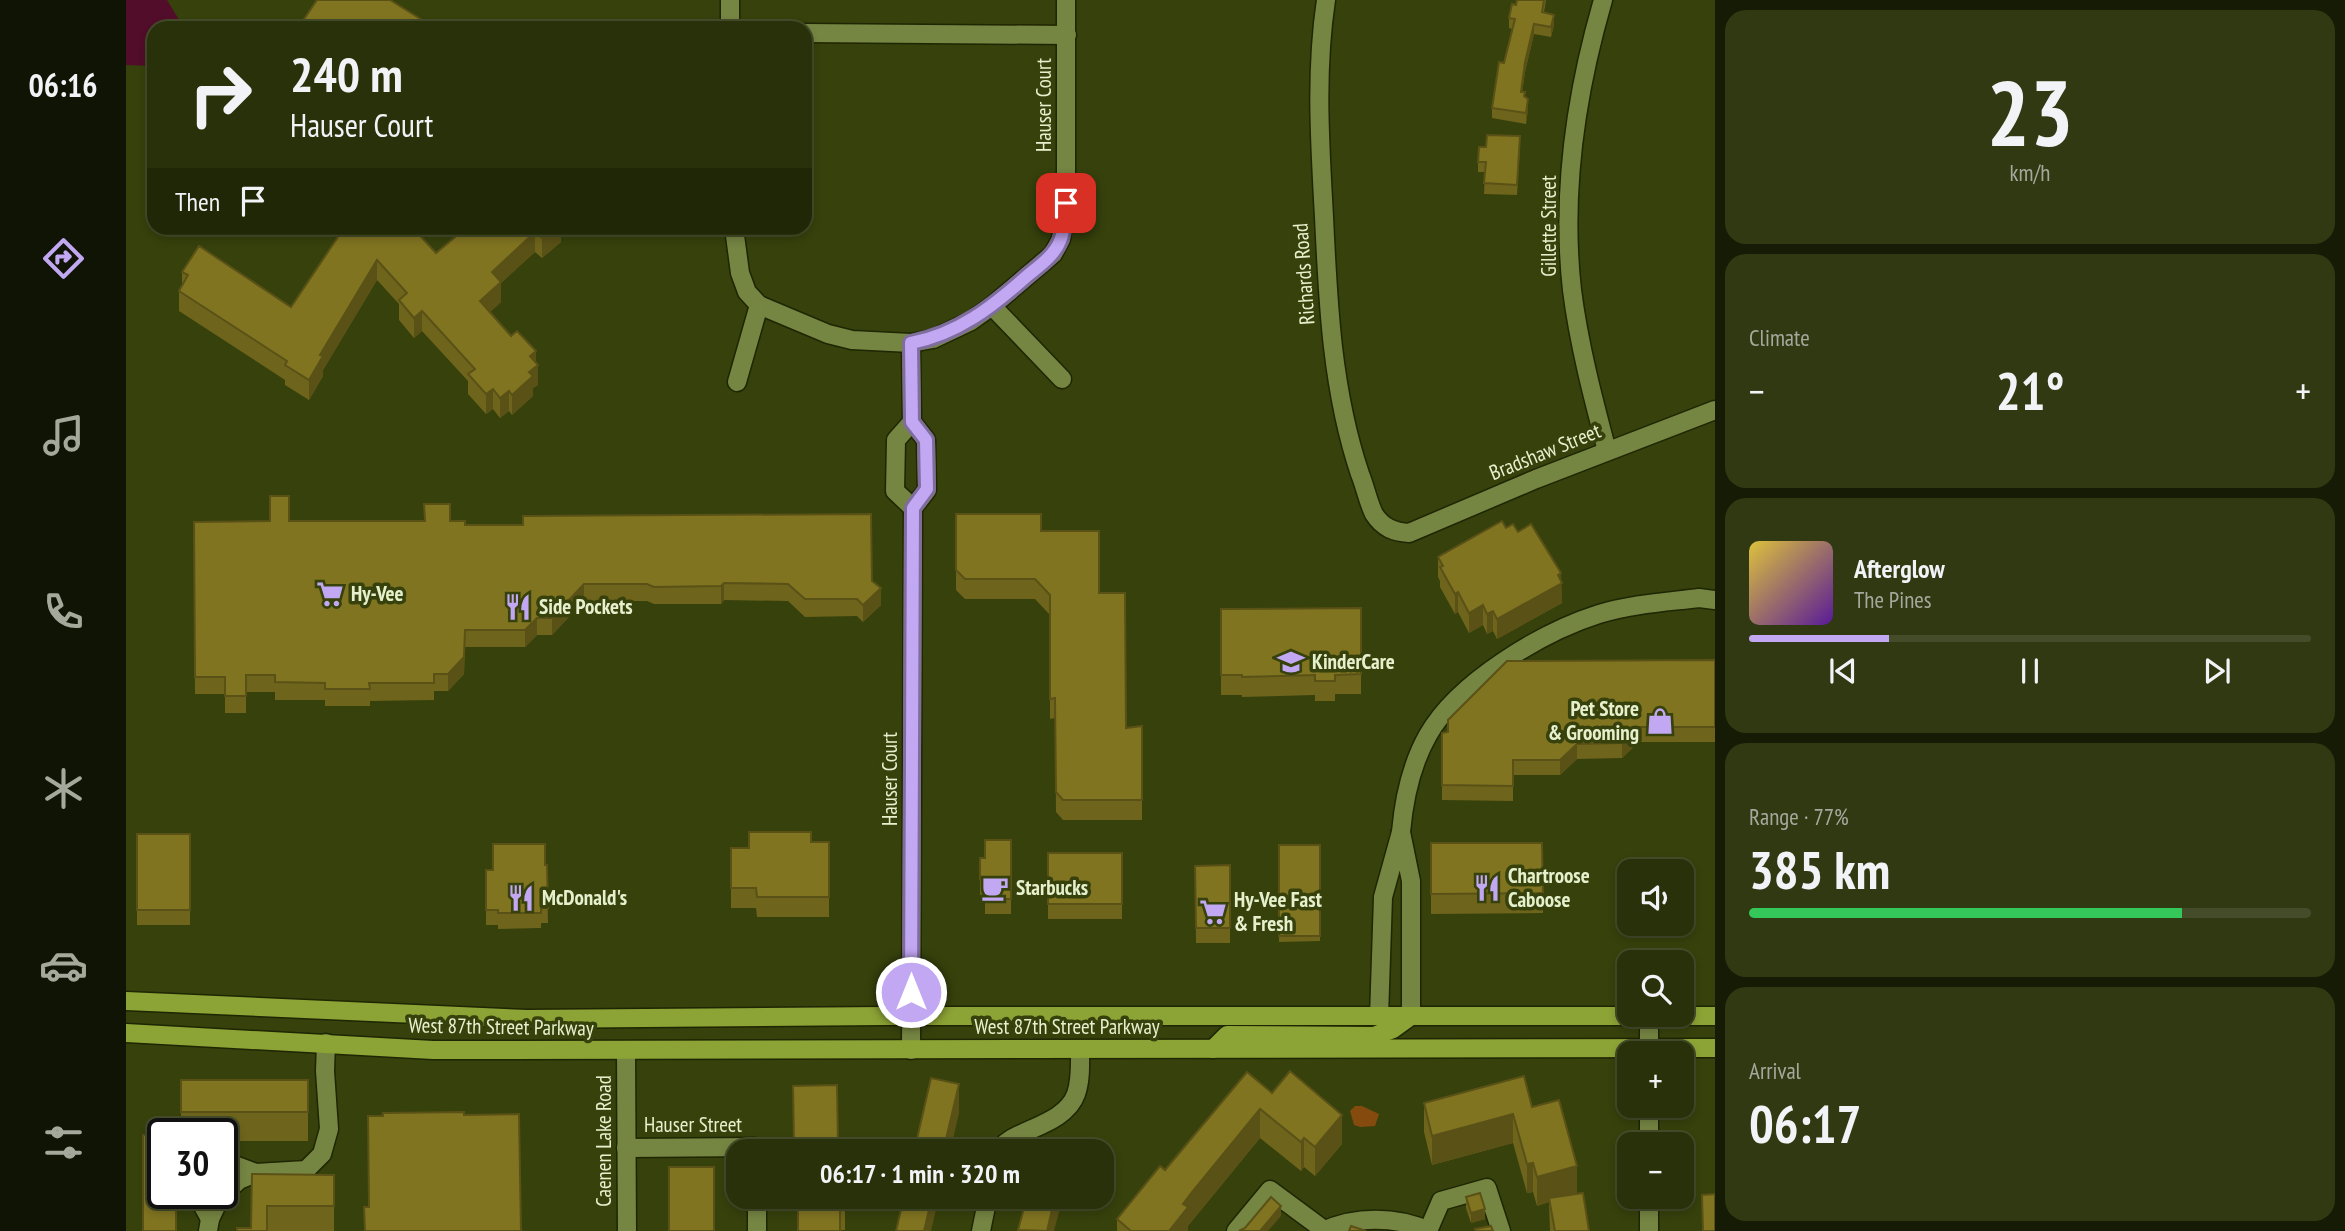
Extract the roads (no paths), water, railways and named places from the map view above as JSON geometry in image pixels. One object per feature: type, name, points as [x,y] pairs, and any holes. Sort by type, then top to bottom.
[{"type":"main road","name":"West 87th Street Parkway","points":[[126,1001],[527,1019],[911,1016],[1617,1017]]},
{"type":"main road","points":[[1213,1049],[1227,1035],[1374,1036],[1393,1029],[1411,1016]]},
{"type":"main road","name":"West 87th Street Parkway","points":[[1694,1016],[1715,1016]]},
{"type":"main road","name":"West 87th Street Parkway","points":[[126,1033],[433,1050],[1617,1051]]},
{"type":"main road","name":"West 87th Street Parkway","points":[[1694,1049],[1715,1048]]},
{"type":"street","points":[[730,0],[730,21]]},
{"type":"street","name":"Hauser Court","points":[[911,1051],[913,508],[927,489],[926,440],[912,422],[911,343],[933,339],[971,321],[1052,254],[1061,239],[1066,203],[1066,0]]},
{"type":"street","name":"Richards Road","points":[[1326,0],[1320,38],[1318,95],[1328,314],[1336,376],[1356,461],[1375,515],[1393,532]]},
{"type":"street","name":"Gillette Street","points":[[1603,0],[1578,106],[1570,173],[1569,230],[1572,288],[1583,358],[1607,451]]},
{"type":"street","points":[[812,33],[1067,35]]},
{"type":"street","points":[[735,235],[740,273],[747,292],[759,305],[828,334],[852,340],[911,343]]},
{"type":"street","points":[[737,382],[759,305]]},
{"type":"street","points":[[992,306],[1062,379]]},
{"type":"street","name":"Bradshaw Street","points":[[1393,532],[1409,533],[1421,529],[1607,451],[1715,410]]},
{"type":"street","points":[[912,422],[896,440],[895,491],[913,508]]},
{"type":"street","points":[[1379,1017],[1383,897],[1401,832],[1408,783],[1429,733],[1450,707],[1498,664],[1549,633],[1601,613],[1699,598],[1715,600]]},
{"type":"street","points":[[1401,832],[1411,881],[1411,1016]]},
{"type":"street","points":[[209,1225],[220,1198],[239,1180],[256,1173],[306,1170],[322,1154],[329,1129],[326,1043]]},
{"type":"street","points":[[1011,1139],[1050,1121],[1067,1109],[1076,1095],[1080,1049]]},
{"type":"street","name":"Caenen Lake Road","points":[[626,1051],[627,1231]]},
{"type":"street","name":"Hauser Street","points":[[626,1148],[726,1147]]},
{"type":"street","points":[[238,1166],[256,1173]]},
{"type":"street","points":[[1236,1231],[1270,1190],[1324,1231],[1355,1221],[1403,1222],[1428,1231],[1441,1202],[1487,1188],[1501,1231]]},
{"type":"street","points":[[757,1209],[757,1231]]},
{"type":"street","points":[[981,1231],[986,1209]]},
{"type":"street","points":[[1649,1209],[1649,1231]]},
{"type":"place","name":"Hy-Vee","points":[[330,594]]},
{"type":"place","name":"Side Pockets","points":[[518,607]]},
{"type":"place","name":"KinderCare","points":[[1291,662]]},
{"type":"place","name":"Pet Store & Grooming","points":[[1660,721]]},
{"type":"place","name":"Starbucks","points":[[995,888]]},
{"type":"place","name":"Chartroose Caboose","points":[[1487,888]]},
{"type":"place","name":"McDonald's","points":[[521,898]]},
{"type":"place","name":"Hy-Vee Fast & Fresh","points":[[1213,912]]}]
